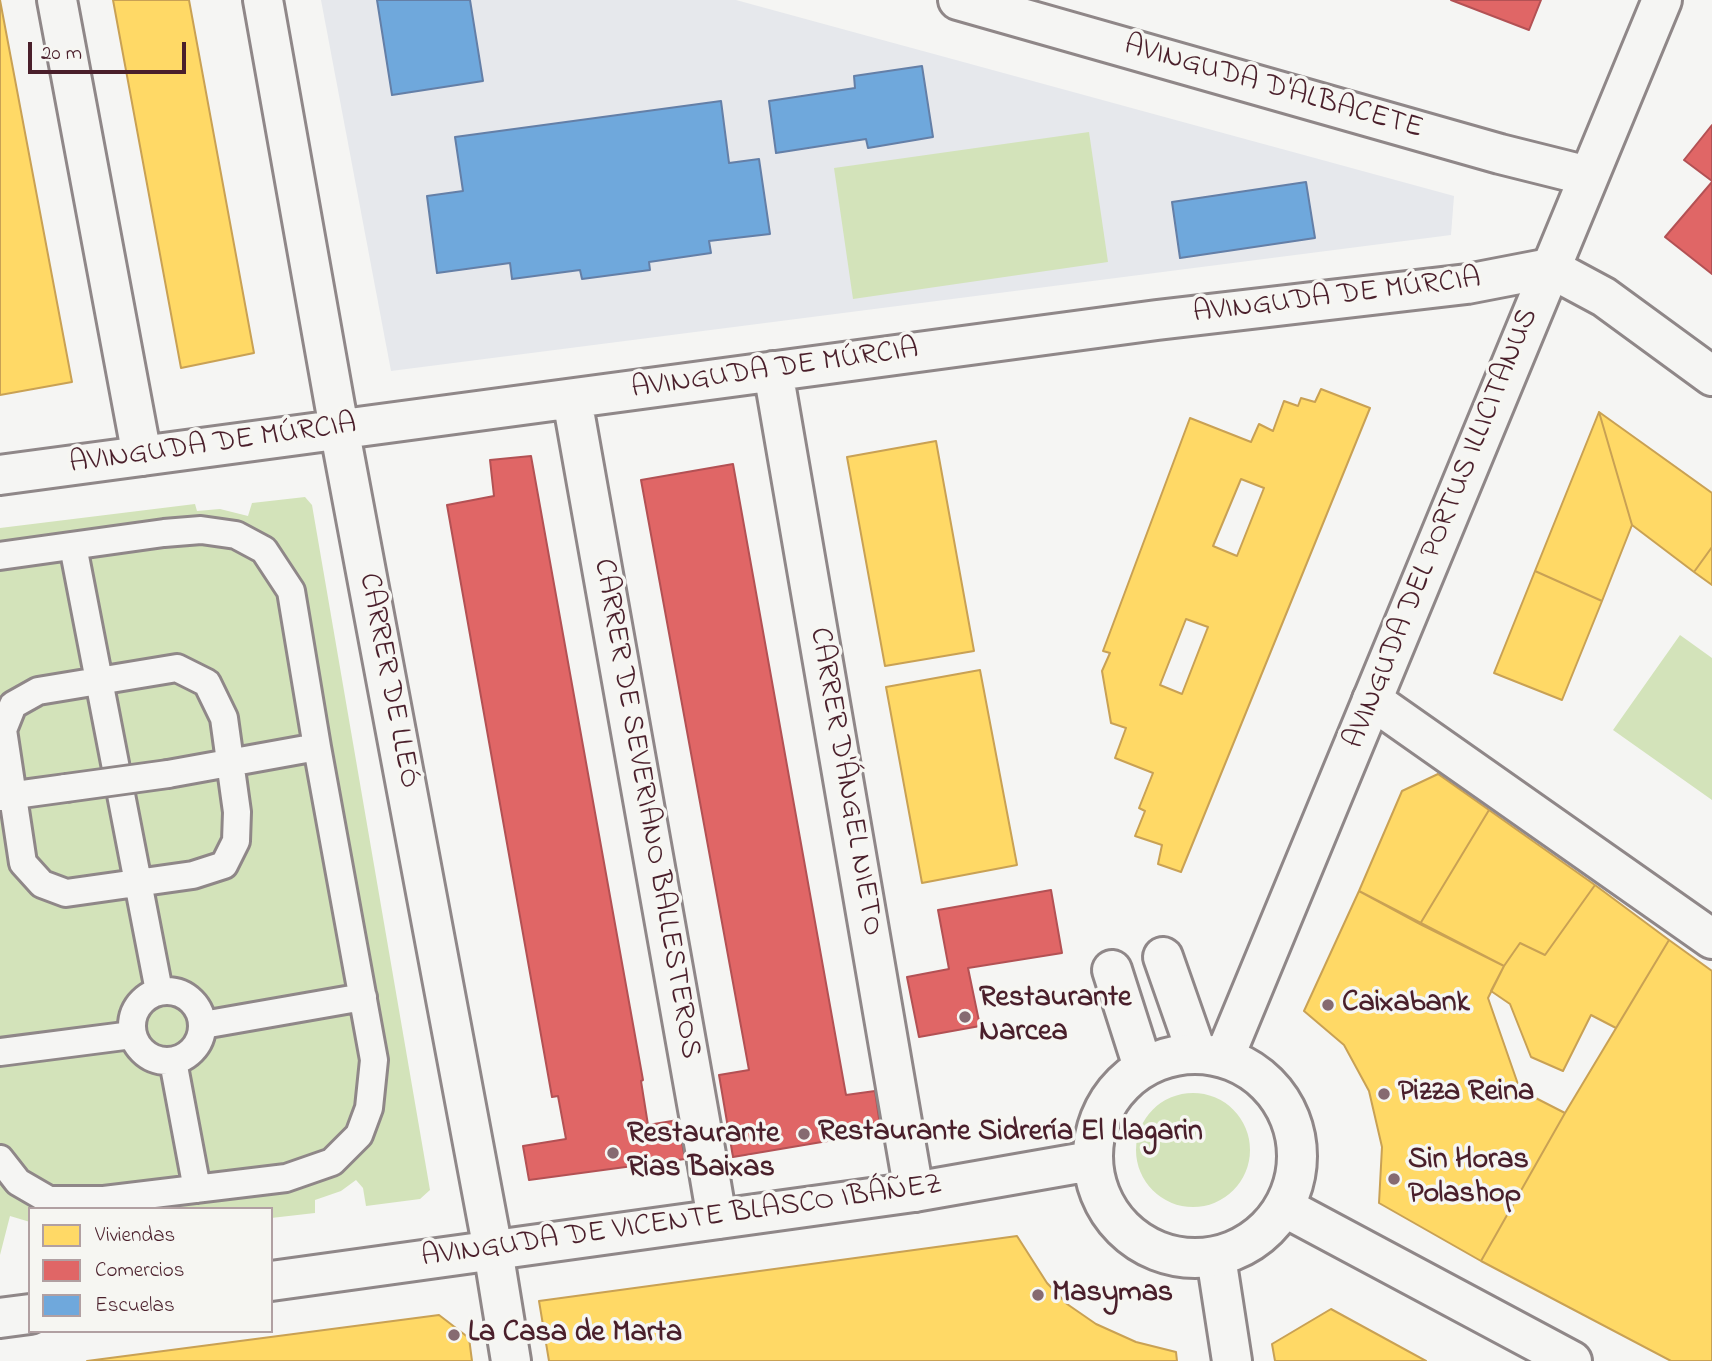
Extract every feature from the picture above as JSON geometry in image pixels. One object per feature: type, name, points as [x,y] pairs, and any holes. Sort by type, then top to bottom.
[{"type":"street","points":[[57,0],[142,456]]},
{"type":"street","name":"CARRER DE LLEÓ","points":[[264,0],[340,429],[493,1250],[511,1361]]},
{"type":"street","name":"AVINGUDA D'ALBACETE","points":[[958,0],[1487,150],[1588,176]]},
{"type":"street","name":"AVINGUDA DEL PORTUS ILLICITANUS","points":[[1210,1056],[1372,700],[1662,0]]},
{"type":"street","points":[[1550,268],[1604,296],[1712,376]]},
{"type":"street","name":"AVINGUDA DE MÚRCIA","points":[[0,474],[1157,320],[1467,284],[1550,268]]},
{"type":"street","name":"CARRER D'ÁNGEL NIETO","points":[[773,371],[914,1192]]},
{"type":"street","name":"CARRER DE SEVERIANO BALLESTEROS","points":[[572,398],[717,1219]]},
{"type":"street","points":[[1372,700],[1712,939]]},
{"type":"street","points":[[1163,957],[1210,1056]]},
{"type":"street","points":[[1112,970],[1143,1067]]},
{"type":"street","points":[[1210,1056],[1253,1071],[1275,1092],[1290,1118],[1297,1148],[1295,1179],[1284,1207],[1266,1230],[1242,1247],[1216,1257],[1180,1258],[1146,1247],[1118,1226],[1099,1196],[1091,1161],[1094,1133],[1104,1107],[1121,1085],[1143,1067],[1168,1057],[1210,1056]]},
{"type":"street","name":"AVINGUDA DE VICENTE BLASCO IBÁÑEZ","points":[[273,1281],[914,1192],[1091,1161]]},
{"type":"street","points":[[1284,1207],[1572,1361]]},
{"type":"street","points":[[1216,1257],[1233,1361]]},
{"type":"street","points":[[0,1318],[28,1314]]},
{"type":"lane","points":[[0,556],[201,530],[236,535],[264,550],[291,591],[374,1060],[369,1108],[359,1135],[332,1162],[286,1178],[104,1200],[49,1200],[18,1182],[0,1159]]},
{"type":"lane","points":[[73,546],[159,991]]},
{"type":"lane","points":[[177,668],[207,683],[224,718],[232,763],[237,812],[236,841],[224,865],[193,875],[66,893],[42,884],[23,863],[6,796],[3,730],[13,705],[38,691],[177,668]]},
{"type":"lane","points":[[6,796],[168,774],[317,747]]},
{"type":"lane","points":[[159,991],[180,993],[196,1005],[202,1025],[199,1042],[189,1054],[173,1061],[155,1060],[141,1050],[132,1035],[133,1016],[143,1000],[159,991]]},
{"type":"lane","points":[[202,1025],[363,997]]},
{"type":"lane","points":[[0,1052],[132,1035]]},
{"type":"lane","points":[[173,1061],[197,1189]]},
{"type":"shaded area","points":[[321,0],[736,0],[1454,196],[1451,235],[391,371]]},
{"type":"green space","points":[[1089,132],[1108,262],[853,299],[834,168]]},
{"type":"green space","points":[[305,497],[312,505],[430,1190],[420,1199],[366,1206],[363,1188],[356,1180],[341,1191],[315,1200],[315,1213],[273,1218],[273,1207],[28,1207],[28,1221],[10,1216],[0,1255],[0,528],[195,504],[197,511],[220,509],[248,516],[252,503]]},
{"type":"green space","points":[[1680,635],[1712,658],[1712,800],[1613,730]]},
{"type":"green space","points":[[1193,1093],[1215,1098],[1233,1110],[1245,1128],[1250,1150],[1245,1172],[1233,1190],[1215,1202],[1193,1207],[1171,1202],[1153,1190],[1141,1172],[1136,1150],[1141,1128],[1153,1110],[1171,1098]]},
{"type":"building: Viviendas","points":[[0,0],[72,382],[0,395]]},
{"type":"building: Viviendas","points":[[113,0],[189,0],[254,353],[181,368]]},
{"type":"building: Viviendas","points":[[1321,389],[1370,408],[1181,872],[1158,864],[1162,845],[1135,836],[1145,811],[1139,808],[1153,773],[1115,758],[1126,728],[1111,723],[1102,671],[1110,653],[1103,651],[1190,418],[1251,442],[1259,424],[1273,431],[1284,401],[1298,406],[1301,398],[1315,402]],"holes":[[[1241,479],[1264,488],[1237,556],[1213,546]],[[1186,619],[1208,627],[1182,694],[1160,685]]]},
{"type":"building: Viviendas","points":[[1599,412],[1632,525],[1602,601],[1535,571]]},
{"type":"building: Viviendas","points":[[1599,412],[1712,493],[1712,547],[1694,572],[1632,525]]},
{"type":"building: Viviendas","points":[[936,441],[974,651],[885,666],[847,457]]},
{"type":"building: Viviendas","points":[[1712,547],[1712,585],[1694,572]]},
{"type":"building: Viviendas","points":[[1535,571],[1602,601],[1562,700],[1494,673]]},
{"type":"building: Viviendas","points":[[980,670],[1017,865],[922,883],[886,687]]},
{"type":"building: Viviendas","points":[[1438,774],[1489,810],[1420,924],[1359,891],[1402,791]]},
{"type":"building: Viviendas","points":[[1489,810],[1595,885],[1545,955],[1520,943],[1504,966],[1420,924]]},
{"type":"building: Viviendas","points":[[1595,885],[1669,940],[1616,1028],[1591,1015],[1563,1071],[1531,1057],[1510,1004],[1491,991],[1520,943],[1545,955]]},
{"type":"building: Viviendas","points":[[1359,891],[1504,966],[1488,998],[1520,1090],[1565,1113],[1481,1261],[1379,1203],[1382,1147],[1369,1091],[1344,1045],[1304,1011]]},
{"type":"building: Viviendas","points":[[1669,940],[1712,971],[1712,1361],[1671,1361],[1481,1261],[1565,1113]]},
{"type":"building: Viviendas","points":[[1017,1236],[1047,1283],[1067,1304],[1096,1324],[1136,1342],[1176,1352],[1177,1361],[549,1361],[539,1301]]},
{"type":"building: Viviendas","points":[[1331,1309],[1426,1361],[1275,1361],[1272,1344]]},
{"type":"building: Viviendas","points":[[439,1315],[469,1338],[472,1361],[87,1361]]},
{"type":"building: Comercios","points":[[1451,0],[1541,0],[1529,30]]},
{"type":"building: Comercios","points":[[1712,125],[1712,181],[1684,160]]},
{"type":"building: Comercios","points":[[1712,182],[1712,274],[1665,237]]},
{"type":"building: Comercios","points":[[531,456],[643,1080],[648,1125],[678,1120],[685,1159],[529,1180],[523,1146],[566,1139],[558,1096],[552,1097],[447,505],[494,496],[490,460]]},
{"type":"building: Comercios","points":[[733,464],[846,1095],[875,1091],[881,1132],[733,1157],[719,1075],[749,1070],[641,480]]},
{"type":"building: Comercios","points":[[1051,890],[1062,953],[968,968],[980,1026],[919,1037],[907,977],[949,969],[938,910]]},
{"type":"building: Escuelas","points":[[377,0],[470,0],[483,81],[392,95]]},
{"type":"building: Escuelas","points":[[922,66],[933,137],[868,148],[866,139],[776,153],[769,101],[855,88],[854,76]]},
{"type":"building: Escuelas","points":[[721,101],[729,163],[759,159],[770,234],[709,241],[711,253],[649,262],[650,270],[582,279],[580,270],[512,279],[510,263],[437,273],[427,196],[463,191],[455,137]]},
{"type":"building: Escuelas","points":[[1306,182],[1315,238],[1180,258],[1172,202]]},
{"type":"place","name":"Caixabank","points":[[1328,1005]]},
{"type":"place","name":"Restaurante Narcea","points":[[965,1017]]},
{"type":"place","name":"Pizza Reina","points":[[1384,1094]]},
{"type":"place","name":"Restaurante Sidrería El Llagarin","points":[[804,1134]]},
{"type":"place","name":"Restaurante Rias Baixas","points":[[613,1153]]},
{"type":"place","name":"Sin Horas Polashop","points":[[1394,1179]]},
{"type":"place","name":"Masymas","points":[[1038,1295]]},
{"type":"place","name":"La Casa de Marta","points":[[454,1335]]}]
